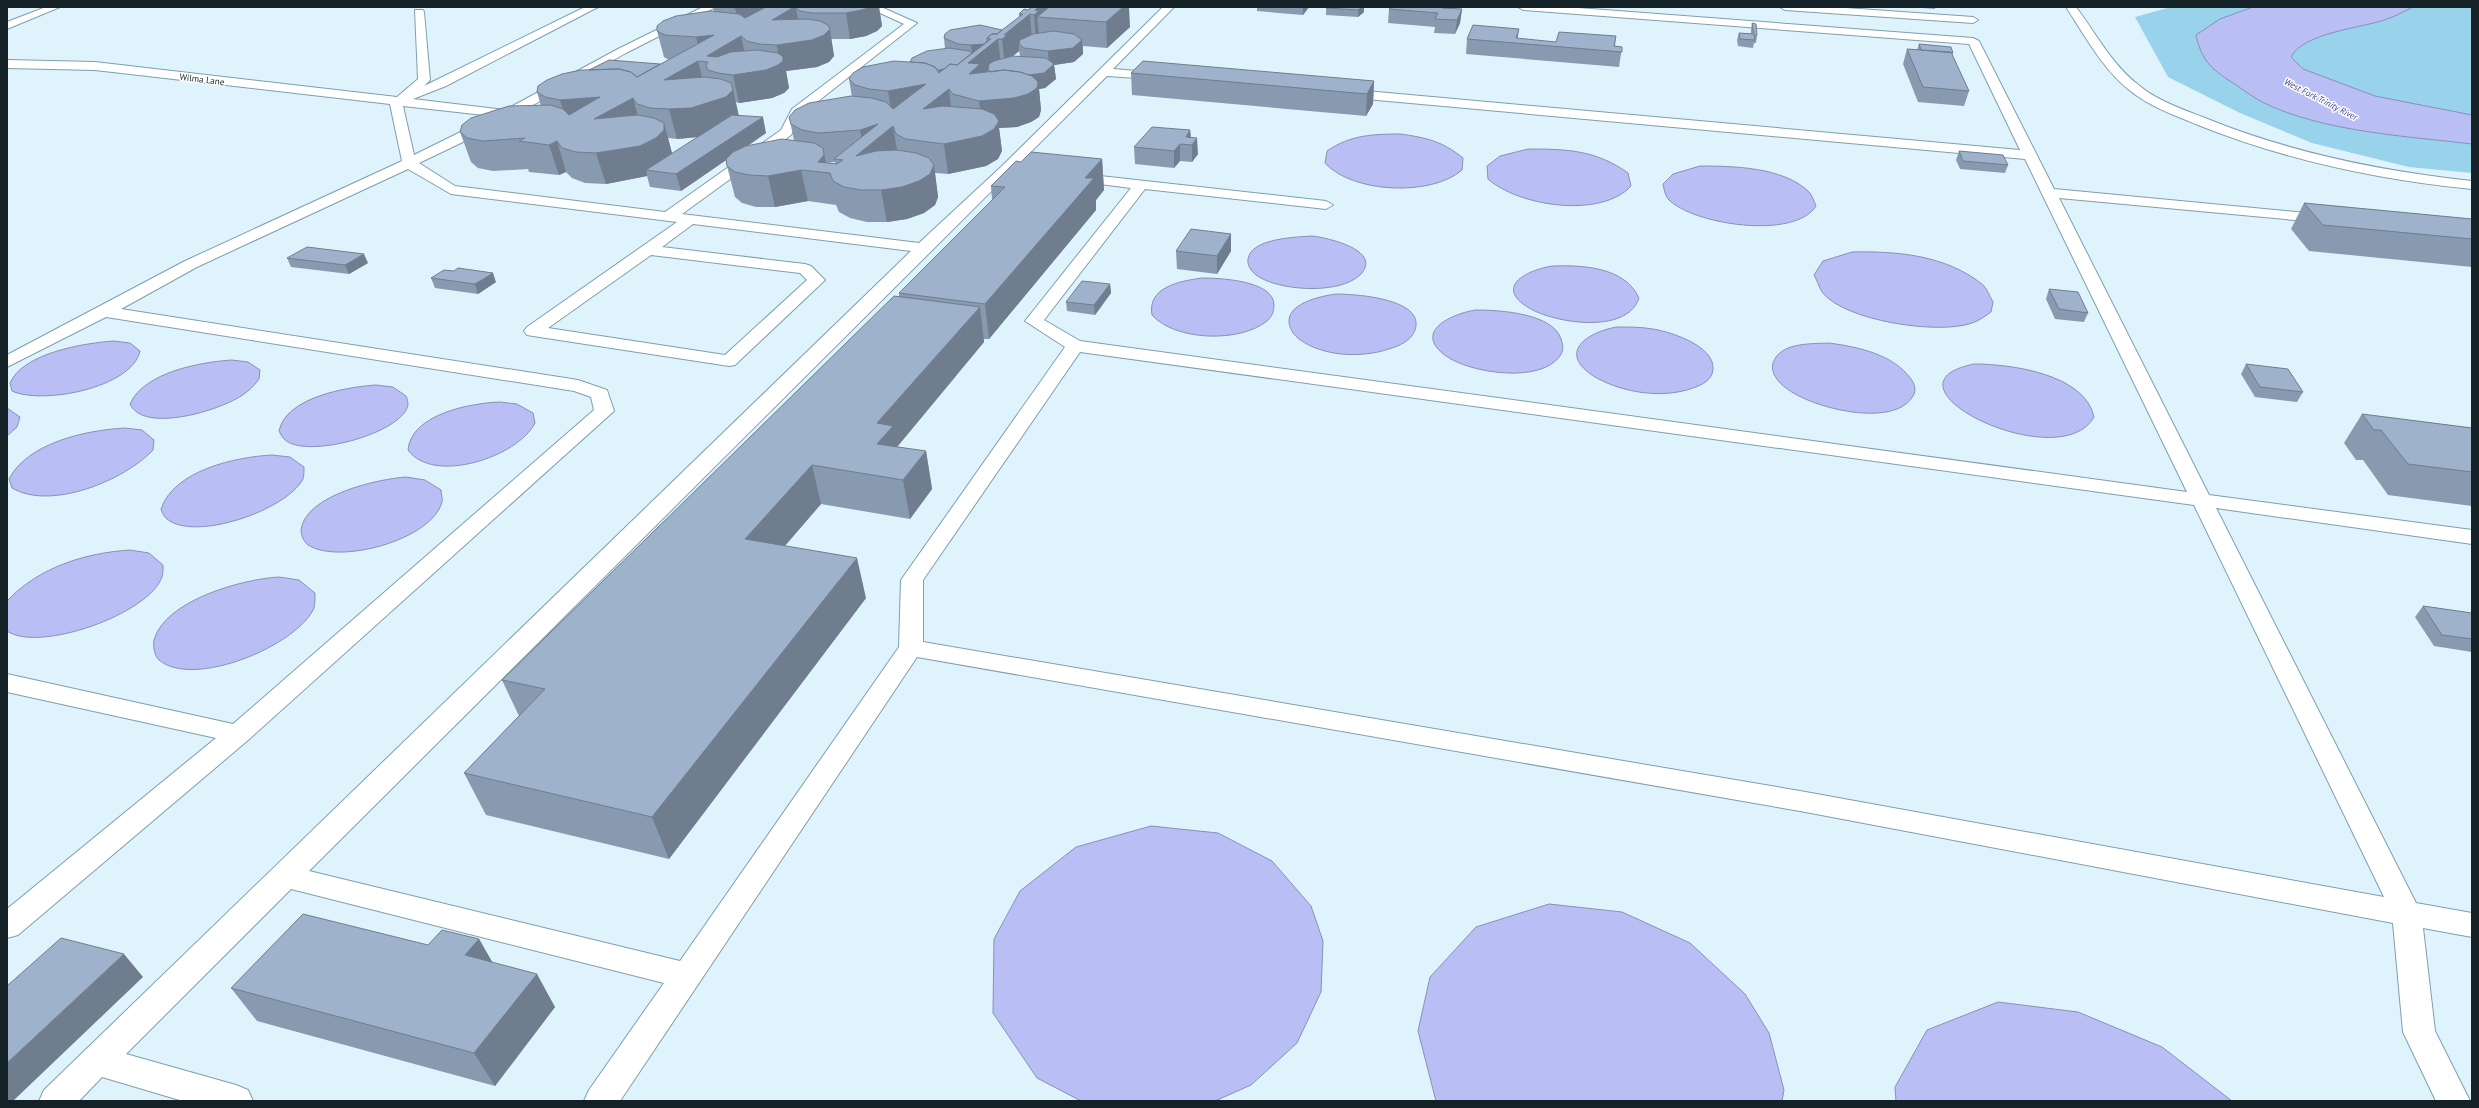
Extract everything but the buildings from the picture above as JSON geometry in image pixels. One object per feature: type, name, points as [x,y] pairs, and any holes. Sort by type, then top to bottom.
[{"type":"main road","points":[[7,26],[55,7]]},
{"type":"main road","points":[[396,102],[442,83],[594,7]]},
{"type":"main road","points":[[7,362],[104,312],[191,264],[409,163],[506,114],[622,51],[710,7]]},
{"type":"main road","points":[[668,217],[786,132],[797,112],[912,23],[872,7]]},
{"type":"main road","points":[[56,1101],[923,248],[1015,170],[1104,72],[1169,7]]},
{"type":"main road","points":[[1523,7],[1735,18],[1973,41],[1981,35],[1965,7]]},
{"type":"main road","points":[[1785,7],[1973,20]]},
{"type":"main road","points":[[2071,7],[2125,80],[2161,104],[2231,134],[2306,156],[2374,172],[2472,185]]},
{"type":"main road","points":[[396,102],[424,80],[419,12]]},
{"type":"main road","points":[[1973,41],[2407,913],[2419,1032],[2453,1101]]},
{"type":"main road","name":"Wilma Lane","points":[[7,64],[95,66],[506,114]]},
{"type":"main road","points":[[1104,72],[1176,78]]},
{"type":"main road","points":[[1334,92],[2030,155]]},
{"type":"main road","points":[[396,102],[409,163],[451,190],[923,248]]},
{"type":"main road","points":[[1062,176],[1326,206]]},
{"type":"main road","points":[[1141,185],[1034,321],[1075,346],[2202,502],[2472,537]]},
{"type":"main road","points":[[2048,192],[2339,220]]},
{"type":"main road","points":[[649,250],[806,269],[817,280],[729,361],[532,331],[691,220]]},
{"type":"main road","points":[[7,926],[238,734],[604,411],[600,394],[578,386],[104,312]]},
{"type":"main road","points":[[601,1101],[911,648],[912,580],[1075,346]]},
{"type":"main road","points":[[911,648],[1800,801],[2472,925]]},
{"type":"main road","points":[[7,683],[238,734]]},
{"type":"main road","points":[[284,876],[687,976]]},
{"type":"main road","points":[[97,1061],[236,1101]]},
{"type":"shaded area","points":[[2171,7],[2472,7],[2472,173],[2409,167],[2312,143],[2240,113],[2168,77],[2135,17]]},
{"type":"water","name":"West Fork Trinity River","points":[[2253,7],[2413,7],[2385,20],[2318,37],[2297,49],[2291,57],[2303,69],[2375,96],[2472,115],[2472,144],[2339,127],[2288,113],[2257,99],[2221,75],[2210,65],[2205,59],[2198,45],[2196,35],[2220,19]]},
{"type":"water","points":[[1401,134],[1434,141],[1455,152],[1463,158],[1462,170],[1448,179],[1431,185],[1412,188],[1392,188],[1372,186],[1353,181],[1337,173],[1325,163],[1327,151],[1344,142],[1362,136]]},
{"type":"water","points":[[1528,149],[1581,152],[1593,155],[1616,165],[1628,173],[1631,186],[1617,196],[1600,203],[1560,205],[1539,202],[1519,196],[1488,179],[1487,166],[1500,156]]},
{"type":"water","points":[[1700,166],[1758,170],[1786,177],[1809,192],[1816,206],[1805,217],[1788,223],[1767,226],[1720,222],[1699,216],[1681,208],[1668,199],[1665,194],[1663,184],[1673,174]]},
{"type":"water","points":[[1313,236],[1330,239],[1351,247],[1359,252],[1365,259],[1365,266],[1360,275],[1338,286],[1308,288],[1279,285],[1252,272],[1248,259],[1251,252],[1257,247],[1286,238]]},
{"type":"water","points":[[1852,252],[1886,252],[1903,254],[1936,261],[1952,267],[1968,274],[1984,286],[1993,302],[1991,312],[1980,320],[1972,323],[1957,326],[1938,327],[1893,323],[1870,318],[1850,311],[1833,302],[1822,292],[1814,275],[1823,261]]},
{"type":"water","points":[[1553,266],[1577,266],[1602,270],[1614,274],[1633,288],[1639,298],[1632,310],[1620,317],[1606,321],[1589,322],[1555,318],[1529,308],[1518,300],[1514,293],[1514,286],[1518,280],[1534,271]]},
{"type":"water","points":[[1202,278],[1244,282],[1265,290],[1272,297],[1274,305],[1271,316],[1267,321],[1255,328],[1241,333],[1225,336],[1208,336],[1176,330],[1162,324],[1152,315],[1152,305],[1160,292],[1167,287],[1184,281]]},
{"type":"water","points":[[1336,294],[1371,297],[1386,300],[1399,305],[1410,311],[1415,319],[1415,330],[1411,337],[1401,345],[1378,352],[1355,355],[1319,349],[1297,338],[1290,327],[1289,319],[1292,312],[1297,307],[1313,299]]},
{"type":"water","points":[[1476,310],[1511,312],[1537,318],[1548,324],[1556,330],[1561,339],[1563,348],[1560,356],[1550,365],[1537,370],[1521,373],[1504,373],[1471,367],[1446,356],[1436,347],[1433,339],[1434,331],[1448,319]]},
{"type":"water","points":[[1617,327],[1653,329],[1672,334],[1693,343],[1709,356],[1713,365],[1711,377],[1704,383],[1693,388],[1656,394],[1643,393],[1606,383],[1595,377],[1584,368],[1578,360],[1577,352],[1580,345],[1595,334]]},
{"type":"water","points":[[114,341],[130,343],[140,351],[133,364],[121,375],[104,384],[64,394],[44,396],[26,395],[12,391],[10,383],[17,373],[28,364],[41,357],[71,347]]},
{"type":"water","points":[[1829,343],[1874,353],[1895,363],[1912,381],[1915,389],[1913,396],[1903,406],[1889,411],[1871,413],[1852,412],[1832,408],[1814,402],[1798,395],[1783,386],[1778,381],[1772,367],[1777,356],[1782,351],[1805,344]]},
{"type":"water","points":[[232,360],[248,362],[260,370],[259,379],[253,386],[231,402],[200,413],[166,418],[150,417],[138,413],[130,404],[137,393],[147,384],[160,377],[190,366]]},
{"type":"water","points":[[1974,364],[2026,369],[2062,381],[2077,391],[2088,402],[2094,417],[2075,433],[2046,437],[2013,433],[1982,421],[1957,406],[1944,390],[1948,375]]},
{"type":"water","points":[[376,385],[393,387],[406,396],[408,405],[402,416],[389,426],[351,441],[311,447],[295,445],[284,439],[279,431],[284,419],[293,410],[305,402],[334,391]]},
{"type":"water","points":[[500,402],[517,404],[533,413],[535,423],[526,435],[512,446],[494,456],[455,466],[436,465],[420,460],[408,450],[412,438],[420,427],[431,419],[459,408]]},
{"type":"water","points":[[7,408],[20,417],[17,427],[7,436]]},
{"type":"water","points":[[125,428],[142,430],[154,440],[153,450],[141,461],[125,472],[87,489],[66,494],[47,496],[28,494],[12,488],[9,479],[18,466],[44,447],[77,435]]},
{"type":"water","points":[[272,455],[290,457],[304,467],[303,479],[294,491],[279,502],[240,519],[218,525],[198,527],[180,525],[167,519],[163,514],[161,509],[168,496],[179,484],[192,475],[224,463],[257,456]]},
{"type":"water","points":[[406,477],[425,480],[441,490],[442,502],[435,516],[421,528],[403,538],[383,545],[361,550],[341,552],[322,550],[308,545],[304,540],[301,530],[306,518],[315,507],[329,498],[362,485]]},
{"type":"water","points":[[130,550],[149,553],[163,565],[162,577],[153,591],[137,604],[116,616],[92,626],[67,633],[43,637],[22,637],[7,631],[7,601],[33,579],[80,558],[96,554]]},
{"type":"water","points":[[279,577],[299,580],[315,593],[314,608],[304,622],[287,636],[266,649],[243,659],[219,666],[195,669],[175,668],[157,658],[154,650],[154,640],[161,626],[173,614],[189,603],[207,594],[227,587],[246,582]]},
{"type":"water","points":[[1151,826],[1218,833],[1272,861],[1311,906],[1323,941],[1321,992],[1297,1043],[1251,1085],[1215,1101],[1081,1101],[1037,1078],[993,1013],[994,939],[1020,891],[1076,847]]},
{"type":"water","points":[[1549,904],[1622,912],[1690,943],[1745,994],[1769,1033],[1784,1090],[1782,1101],[1436,1101],[1418,1031],[1430,977],[1476,927]]},
{"type":"water","points":[[1998,1002],[2078,1012],[2162,1047],[2232,1101],[1896,1101],[1895,1087],[1927,1030]]}]
